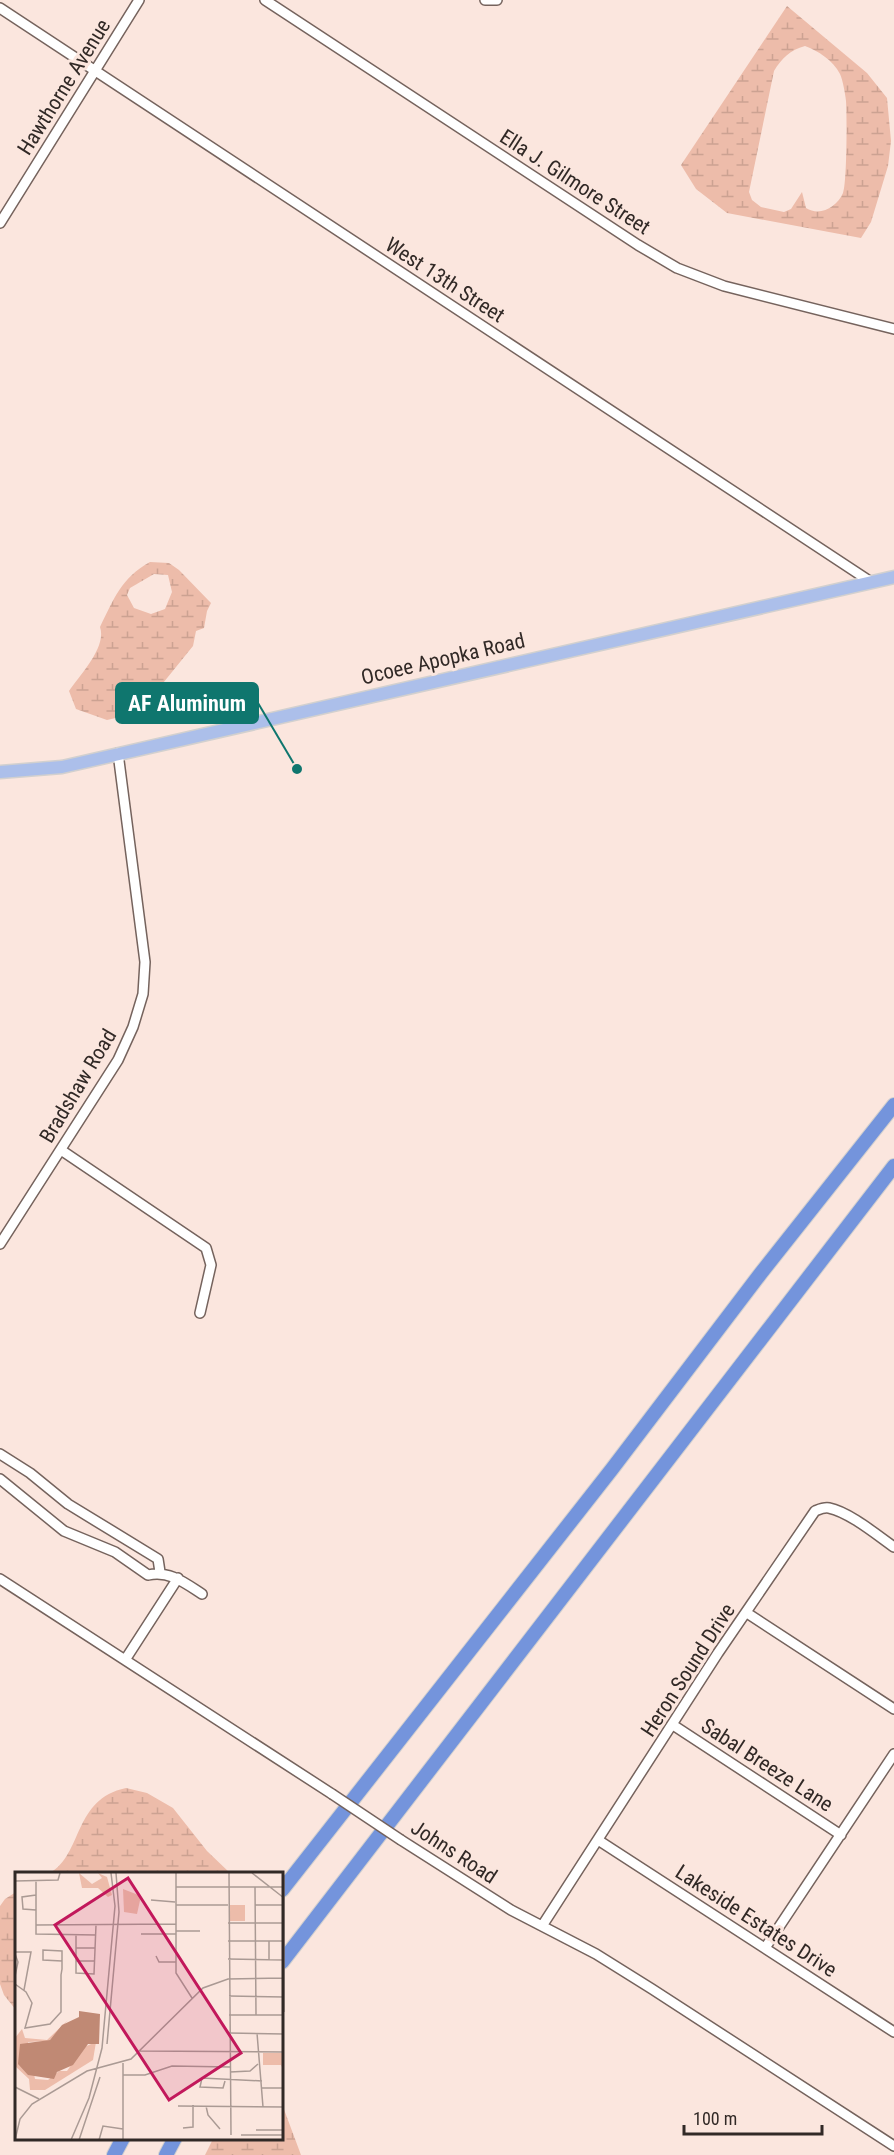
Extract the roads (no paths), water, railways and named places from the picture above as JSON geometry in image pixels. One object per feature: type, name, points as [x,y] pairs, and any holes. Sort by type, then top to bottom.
[{"type":"highway","points":[[284,1887],[894,1105]]},
{"type":"highway","points":[[284,1959],[894,1166]]},
{"type":"highway","points":[[114,2155],[122,2140]]},
{"type":"highway","points":[[166,2155],[174,2140]]},
{"type":"main road","name":"Ocoee Apopka Road","points":[[0,772],[62,767],[894,577]]},
{"type":"street","name":"Hawthorne Avenue","points":[[0,223],[139,0]]},
{"type":"street","name":"Ella J. Gilmore Street","points":[[265,0],[630,240],[677,268],[724,286],[894,328]]},
{"type":"street","points":[[485,0],[497,0]]},
{"type":"street","name":"West 13th Street","points":[[0,8],[871,582]]},
{"type":"street","name":"Bradshaw Road","points":[[0,1244],[118,1060],[133,1027],[143,994],[145,962],[118,753]]},
{"type":"street","points":[[61,1150],[206,1248],[211,1265],[200,1313]]},
{"type":"street","points":[[0,1454],[30,1473],[68,1504],[158,1559],[160,1572]]},
{"type":"street","points":[[0,1479],[64,1531],[115,1552],[148,1575],[160,1572],[178,1578],[202,1594]]},
{"type":"street","name":"Heron Sound Drive","points":[[542,1926],[718,1653],[815,1511],[830,1508],[842,1513],[894,1547]]},
{"type":"street","points":[[125,1660],[178,1578]]},
{"type":"street","name":"Johns Road","points":[[0,1579],[511,1910],[596,1954],[894,2146]]},
{"type":"street","points":[[747,1613],[894,1709]]},
{"type":"street","name":"Sabal Breeze Lane","points":[[673,1725],[841,1835]]},
{"type":"street","points":[[765,1948],[894,1754]]},
{"type":"street","name":"Lakeside Estates Drive","points":[[598,1840],[894,2032]]},
{"type":"place","name":"AF Aluminum","points":[[297,769]]}]
